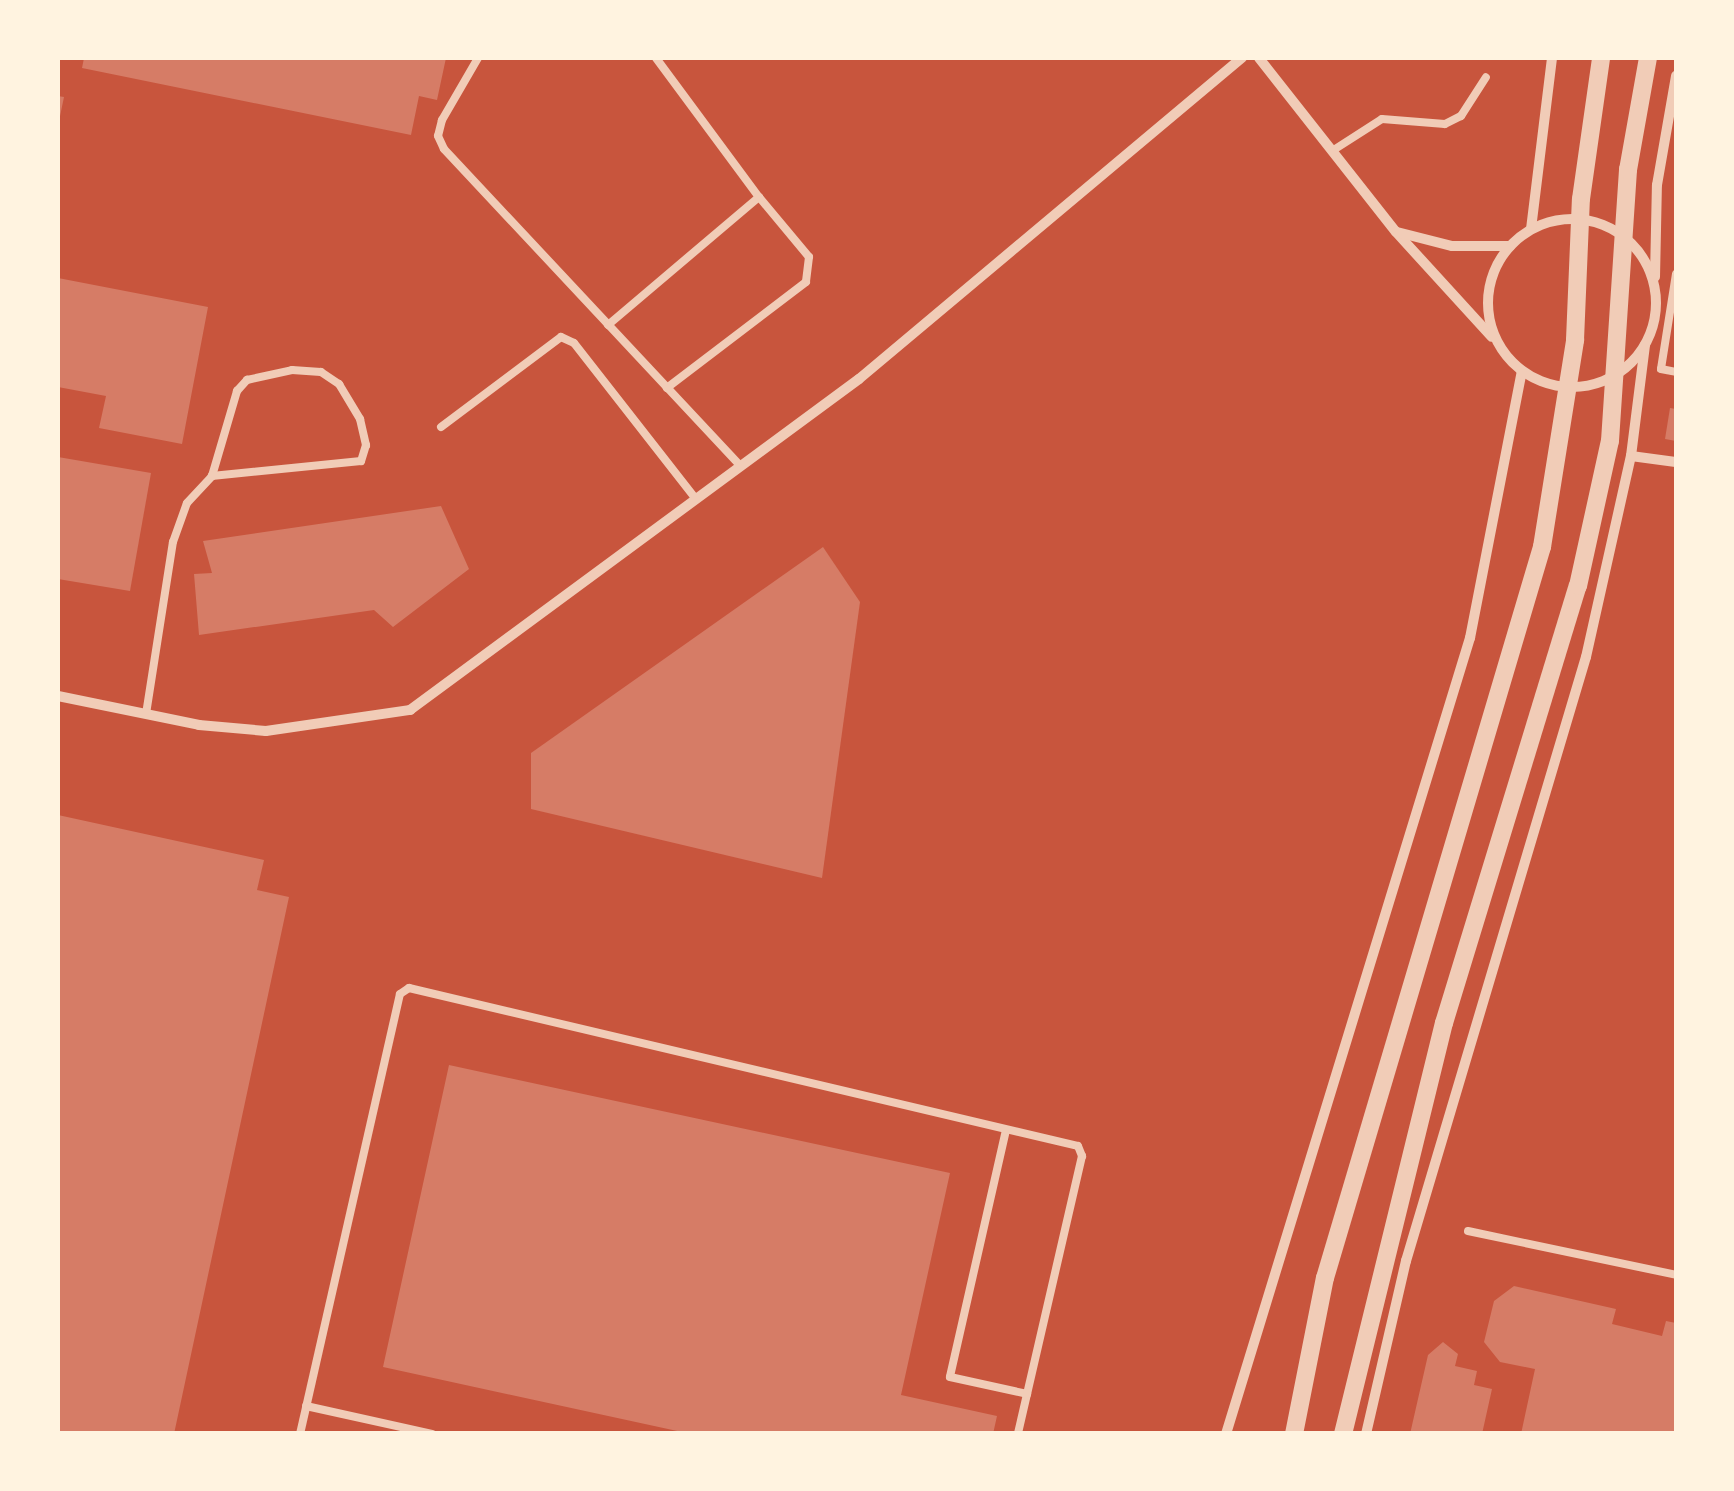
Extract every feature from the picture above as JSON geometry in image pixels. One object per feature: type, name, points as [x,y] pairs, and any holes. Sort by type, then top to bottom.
[{"type":"street","points":[[58,696],[146,714],[266,731],[410,710],[858,379],[1242,58]]},
{"type":"street","points":[[1259,58],[1396,232],[1522,371],[1566,388],[1590,386],[1621,371],[1645,346]]},
{"type":"street","points":[[1531,229],[1552,58]]},
{"type":"street","points":[[1294,1434],[1325,1278],[1542,547],[1572,360],[1581,198],[1601,58]]},
{"type":"street","points":[[1343,1434],[1444,1023],[1578,586],[1610,441],[1628,170],[1648,58]]},
{"type":"street","points":[[1366,1434],[1406,1261],[1586,657],[1631,456],[1645,346],[1656,315],[1658,185],[1676,76]]},
{"type":"street","points":[[1498,344],[1488,293],[1510,246],[1531,229],[1581,219],[1606,226],[1628,240],[1655,283]]},
{"type":"street","points":[[1396,232],[1452,246],[1510,246]]},
{"type":"street","points":[[1226,1434],[1470,638],[1522,371]]},
{"type":"street","points":[[1631,456],[1676,462]]},
{"type":"lane","points":[[478,58],[442,120],[444,149],[740,466]]},
{"type":"lane","points":[[656,58],[808,257],[806,282],[667,388]]},
{"type":"lane","points":[[1332,152],[1382,119],[1445,124],[1460,116],[1486,78]]},
{"type":"lane","points":[[608,325],[760,197]]},
{"type":"lane","points":[[1676,274],[1661,369],[1676,372]]},
{"type":"lane","points":[[441,427],[561,337],[574,343],[696,498]]},
{"type":"lane","points":[[146,714],[173,542],[187,503],[212,476],[229,410],[247,380],[292,370],[321,372],[339,384],[360,419],[366,445],[361,461],[212,476]]},
{"type":"lane","points":[[300,1434],[404,989],[1078,1146],[1082,1156],[1018,1434]]},
{"type":"lane","points":[[1006,1130],[950,1377],[1027,1394]]},
{"type":"lane","points":[[1468,1231],[1676,1275]]},
{"type":"lane","points":[[306,1406],[432,1434]]},
{"type":"building","points":[[84,58],[446,58],[437,100],[419,96],[411,135],[82,68]]},
{"type":"building","points":[[58,96],[64,97],[59,121],[58,121]]},
{"type":"building","points":[[58,278],[208,307],[182,444],[99,428],[106,396],[58,387]]},
{"type":"building","points":[[1670,408],[1676,409],[1676,441],[1665,439]]},
{"type":"building","points":[[58,457],[151,473],[130,591],[58,579]]},
{"type":"building","points":[[441,506],[469,569],[393,627],[374,610],[199,635],[194,574],[212,573],[203,541]]},
{"type":"building","points":[[823,547],[860,602],[822,878],[531,809],[531,753]]},
{"type":"building","points":[[58,815],[264,860],[257,890],[289,897],[174,1434],[58,1434]]},
{"type":"building","points":[[449,1065],[950,1173],[901,1395],[997,1416],[993,1434],[691,1434],[383,1367]]},
{"type":"building","points":[[1514,1286],[1616,1309],[1612,1324],[1662,1336],[1666,1321],[1676,1323],[1676,1434],[1521,1434],[1535,1369],[1500,1362],[1484,1342],[1494,1301]]},
{"type":"building","points":[[1443,1342],[1458,1354],[1455,1366],[1477,1371],[1474,1385],[1492,1389],[1482,1434],[1410,1434],[1428,1355]]}]
